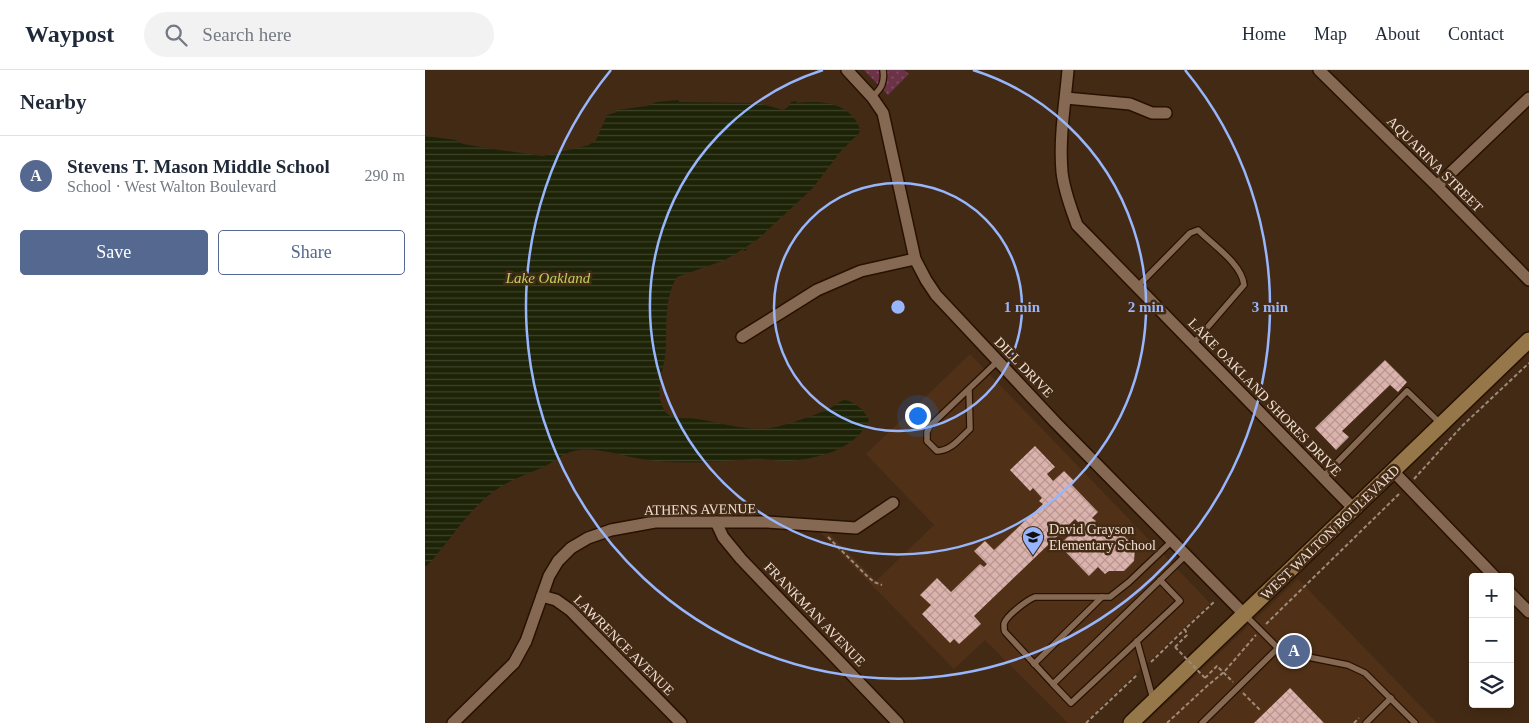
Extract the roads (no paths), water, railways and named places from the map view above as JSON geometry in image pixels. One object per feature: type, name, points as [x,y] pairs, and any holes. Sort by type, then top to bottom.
[{"type":"main road","name":"WEST WALTON BOULEVARD","points":[[1131,723],[1529,340]]},
{"type":"street","name":"DILL DRIVE","points":[[847,70],[883,113],[915,259],[936,295],[997,361],[1244,614]]},
{"type":"street","name":"LAKE OAKLAND SHORES DRIVE","points":[[1068,70],[1062,140],[1062,172],[1066,194],[1077,225],[1354,509]]},
{"type":"street","name":"AQUARINA STREET","points":[[1319,70],[1529,280]]},
{"type":"street","points":[[1066,98],[1130,104],[1151,113],[1166,113]]},
{"type":"street","points":[[1437,186],[1529,98]]},
{"type":"street","points":[[742,337],[817,290],[861,271],[915,259]]},
{"type":"street","points":[[1393,472],[1491,573]]},
{"type":"street","name":"ATHENS AVENUE","points":[[453,723],[514,663],[526,641],[549,576],[558,561],[571,548],[588,538],[611,530],[655,522],[767,522],[856,528],[893,503]]},
{"type":"street","name":"FRANKMAN AVENUE","points":[[716,522],[723,537],[741,559],[898,723]]},
{"type":"street","name":"LAWRENCE AVENUE","points":[[542,596],[556,600],[570,610],[681,723]]},
{"type":"street","points":[[1514,597],[1529,612]]},
{"type":"lane","points":[[871,97],[881,90],[885,77],[883,70]]},
{"type":"lane","points":[[1137,287],[1191,233],[1198,230],[1236,266],[1243,276],[1244,285],[1193,344]]},
{"type":"lane","points":[[969,389],[970,429],[950,448],[944,451],[937,451],[927,440],[927,432],[930,426],[997,361]]},
{"type":"lane","points":[[1323,477],[1407,391],[1441,425]]},
{"type":"lane","points":[[1160,580],[1180,601],[1071,704],[1005,632],[1004,625],[1017,610],[1035,597],[1110,597],[1172,541]]},
{"type":"lane","points":[[1053,684],[1186,555]]},
{"type":"lane","points":[[1033,664],[1103,597]]},
{"type":"lane","points":[[1244,614],[1278,648],[1348,665],[1365,674],[1415,723]]},
{"type":"lane","points":[[1137,641],[1154,702]]},
{"type":"lane","points":[[1202,723],[1278,648]]},
{"type":"lane","points":[[1366,723],[1391,698]]},
{"type":"water","name":"Lake Oakland","points":[[678,100],[679,102],[758,103],[783,110],[791,102],[796,101],[797,103],[825,103],[842,108],[849,113],[860,129],[859,133],[841,151],[812,189],[758,239],[746,247],[747,250],[744,251],[743,249],[725,260],[677,277],[670,294],[667,312],[666,348],[660,386],[663,408],[673,417],[761,429],[804,419],[827,410],[844,400],[852,402],[859,407],[869,420],[855,439],[845,446],[821,455],[797,460],[755,459],[668,462],[590,450],[570,452],[544,467],[511,481],[483,500],[425,568],[425,136],[456,140],[463,144],[543,156],[589,145],[596,140],[607,115],[617,112],[616,110],[647,106],[656,102]]},
{"type":"place","name":"David Grayson Elementary School","points":[[1033,556]]},
{"type":"place","name":"Stevens T. Mason Middle School","points":[[1294,651]]}]
